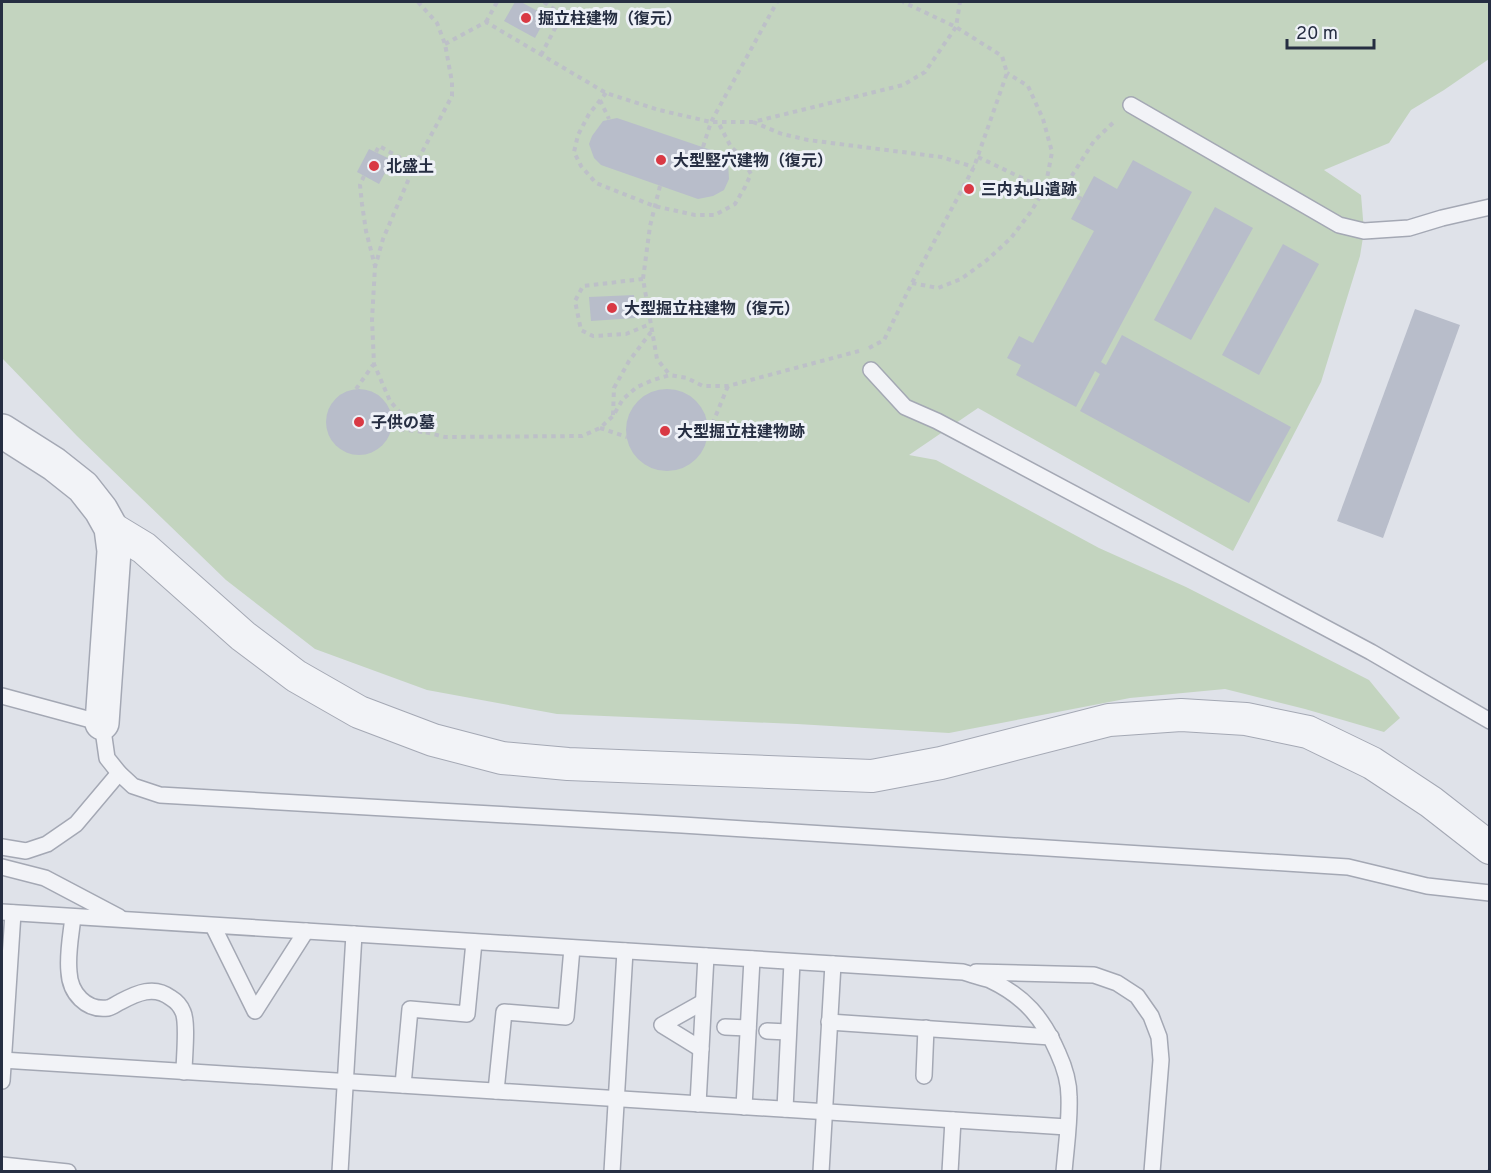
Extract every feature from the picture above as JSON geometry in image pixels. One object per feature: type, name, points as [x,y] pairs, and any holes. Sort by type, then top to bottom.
[{"type":"street","points":[[2,431],[54,464],[83,487],[101,510],[111,528],[114,551],[102,723]]},
{"type":"street","points":[[111,528],[144,548],[243,636],[296,676],[359,712],[433,740],[502,758],[568,765],[872,776],[941,763],[1108,720],[1181,715],[1246,719],[1308,732],[1372,763],[1431,802],[1490,848]]},
{"type":"lane","points":[[1131,105],[1339,225],[1364,231],[1409,228],[1490,207]]},
{"type":"lane","points":[[871,370],[905,407],[937,421],[1371,652],[1490,721]]},
{"type":"lane","points":[[2,696],[102,723],[107,758],[119,773],[133,786],[160,795],[1348,867],[1427,886],[1490,893]]},
{"type":"lane","points":[[2,846],[26,851],[47,844],[76,824],[119,773]]},
{"type":"lane","points":[[2,867],[45,878],[125,920]]},
{"type":"lane","points":[[2,1081],[7,913],[963,972],[1094,975],[1117,983],[1137,996],[1151,1016],[1159,1037],[1161,1060],[1152,1172]]},
{"type":"lane","points":[[73,917],[69,970],[70,981],[75,993],[82,1001],[95,1008],[110,1008],[140,993],[152,990],[166,994],[177,1002],[184,1012],[184,1072]]},
{"type":"lane","points":[[213,926],[255,1011],[306,932]]},
{"type":"lane","points":[[340,1172],[354,934]]},
{"type":"lane","points":[[403,1085],[410,1009],[467,1014],[474,942]]},
{"type":"lane","points":[[496,1092],[504,1012],[566,1017],[572,948]]},
{"type":"lane","points":[[612,1172],[625,951]]},
{"type":"lane","points":[[698,1104],[706,956]]},
{"type":"lane","points":[[744,1107],[752,959]]},
{"type":"lane","points":[[785,1109],[792,962]]},
{"type":"lane","points":[[821,1172],[833,964]]},
{"type":"lane","points":[[963,972],[989,980],[1016,996],[1038,1015],[1051,1037],[1067,1077],[1070,1096],[1064,1172]]},
{"type":"lane","points":[[701,1049],[662,1025],[704,1002]]},
{"type":"lane","points":[[829,1022],[1051,1037]]},
{"type":"lane","points":[[725,1027],[748,1028]]},
{"type":"lane","points":[[924,1076],[926,1029]]},
{"type":"lane","points":[[767,1031],[788,1032]]},
{"type":"lane","points":[[2,1060],[1067,1127]]},
{"type":"lane","points":[[950,1172],[953,1120]]},
{"type":"lane","points":[[2,1165],[68,1172]]},
{"type":"path","points":[[418,2],[437,23],[445,44],[452,82],[452,96],[415,166],[383,239],[375,267],[372,320],[374,364],[390,401],[414,426],[425,432]]},
{"type":"path","points":[[445,44],[486,22],[497,2]]},
{"type":"path","points":[[541,55],[562,15],[544,2]]},
{"type":"path","points":[[704,147],[711,122],[777,2]]},
{"type":"path","points":[[391,428],[445,437],[582,436],[600,428],[613,416],[623,399],[637,387],[653,380],[670,375],[687,378],[703,386],[728,386],[868,348],[884,340],[974,167],[1007,73],[1002,56],[956,27],[903,2]]},
{"type":"path","points":[[486,22],[606,93],[659,110],[711,122],[753,122],[903,85],[925,72],[956,27],[960,2]]},
{"type":"path","points":[[912,283],[938,288],[961,279],[1011,238],[1045,189],[1052,152],[1043,119],[1028,86],[1007,73]]},
{"type":"path","points":[[606,93],[589,114],[578,135],[574,152],[581,166],[596,183],[654,206],[695,215],[715,215],[735,204],[751,174],[740,155],[731,147],[718,122]]},
{"type":"path","points":[[600,100],[609,119]]},
{"type":"path","points":[[1062,191],[1094,141],[1131,105]]},
{"type":"path","points":[[753,122],[782,134],[808,140],[940,157],[974,167]]},
{"type":"path","points":[[376,152],[379,146],[415,166]]},
{"type":"path","points":[[978,157],[1045,189],[1062,191],[1082,199]]},
{"type":"path","points":[[364,176],[360,185],[362,204],[375,267]]},
{"type":"path","points":[[660,186],[654,206],[643,279],[657,359],[670,375]]},
{"type":"path","points":[[643,279],[583,286],[575,301],[581,330],[593,336],[626,334],[650,324]]},
{"type":"path","points":[[613,416],[614,388],[629,361],[652,332]]},
{"type":"path","points":[[356,389],[374,364]]},
{"type":"path","points":[[709,432],[728,386]]},
{"type":"path","points":[[600,428],[627,437]]},
{"type":"green space","points":[[2,2],[1489,2],[1489,59],[1411,110],[1389,143],[1324,170],[1361,195],[1364,231],[1360,256],[1321,382],[1233,551],[978,408],[909,455],[936,460],[1099,548],[1186,587],[1369,680],[1400,718],[1384,732],[1225,689],[1130,698],[949,733],[557,714],[427,690],[315,649],[226,580],[77,436],[2,358]]},
{"type":"building","name":"掘立柱建物（復元）","points":[[515,2],[521,2],[547,16],[535,38],[504,21]]},
{"type":"building","name":"大型竪穴建物（復元）","points":[[617,118],[714,151],[728,162],[729,179],[724,190],[713,196],[698,199],[601,165],[594,158],[589,144],[603,121]]},
{"type":"building","name":"北盛土","points":[[369,149],[392,160],[379,184],[357,172]]},
{"type":"building","points":[[1133,160],[1192,192],[1101,362],[1106,365],[1122,335],[1291,427],[1249,503],[1080,411],[1100,374],[1095,371],[1076,407],[1016,375],[1021,365],[1007,358],[1019,336],[1033,343],[1094,231],[1071,219],[1094,176],[1117,189]]},
{"type":"building","points":[[1215,207],[1253,228],[1191,340],[1154,320]]},
{"type":"building","points":[[1283,244],[1319,264],[1259,375],[1222,355]]},
{"type":"building","name":"大型掘立柱建物（復元）","points":[[634,295],[635,318],[591,321],[589,297]]},
{"type":"building","points":[[1415,309],[1460,325],[1383,538],[1337,521]]},
{"type":"building","name":"子供の墓","points":[[359,389],[372,392],[382,399],[389,409],[392,422],[389,435],[382,445],[372,452],[359,455],[346,452],[336,445],[329,435],[326,422],[329,409],[336,399],[346,392]]},
{"type":"building","points":[[667,389],[683,392],[696,401],[705,414],[708,430],[705,446],[696,459],[683,468],[667,471],[651,468],[638,459],[629,446],[626,430],[629,414],[638,401],[651,392]]},
{"type":"place","name":"掘立柱建物（復元）","points":[[526,18]]},
{"type":"place","name":"大型竪穴建物（復元）","points":[[661,160]]},
{"type":"place","name":"北盛土","points":[[374,166]]},
{"type":"place","name":"三内丸山遺跡","points":[[969,189]]},
{"type":"place","name":"大型掘立柱建物（復元）","points":[[612,308]]},
{"type":"place","name":"子供の墓","points":[[359,422]]},
{"type":"place","name":"大型掘立柱建物跡","points":[[665,431]]}]
